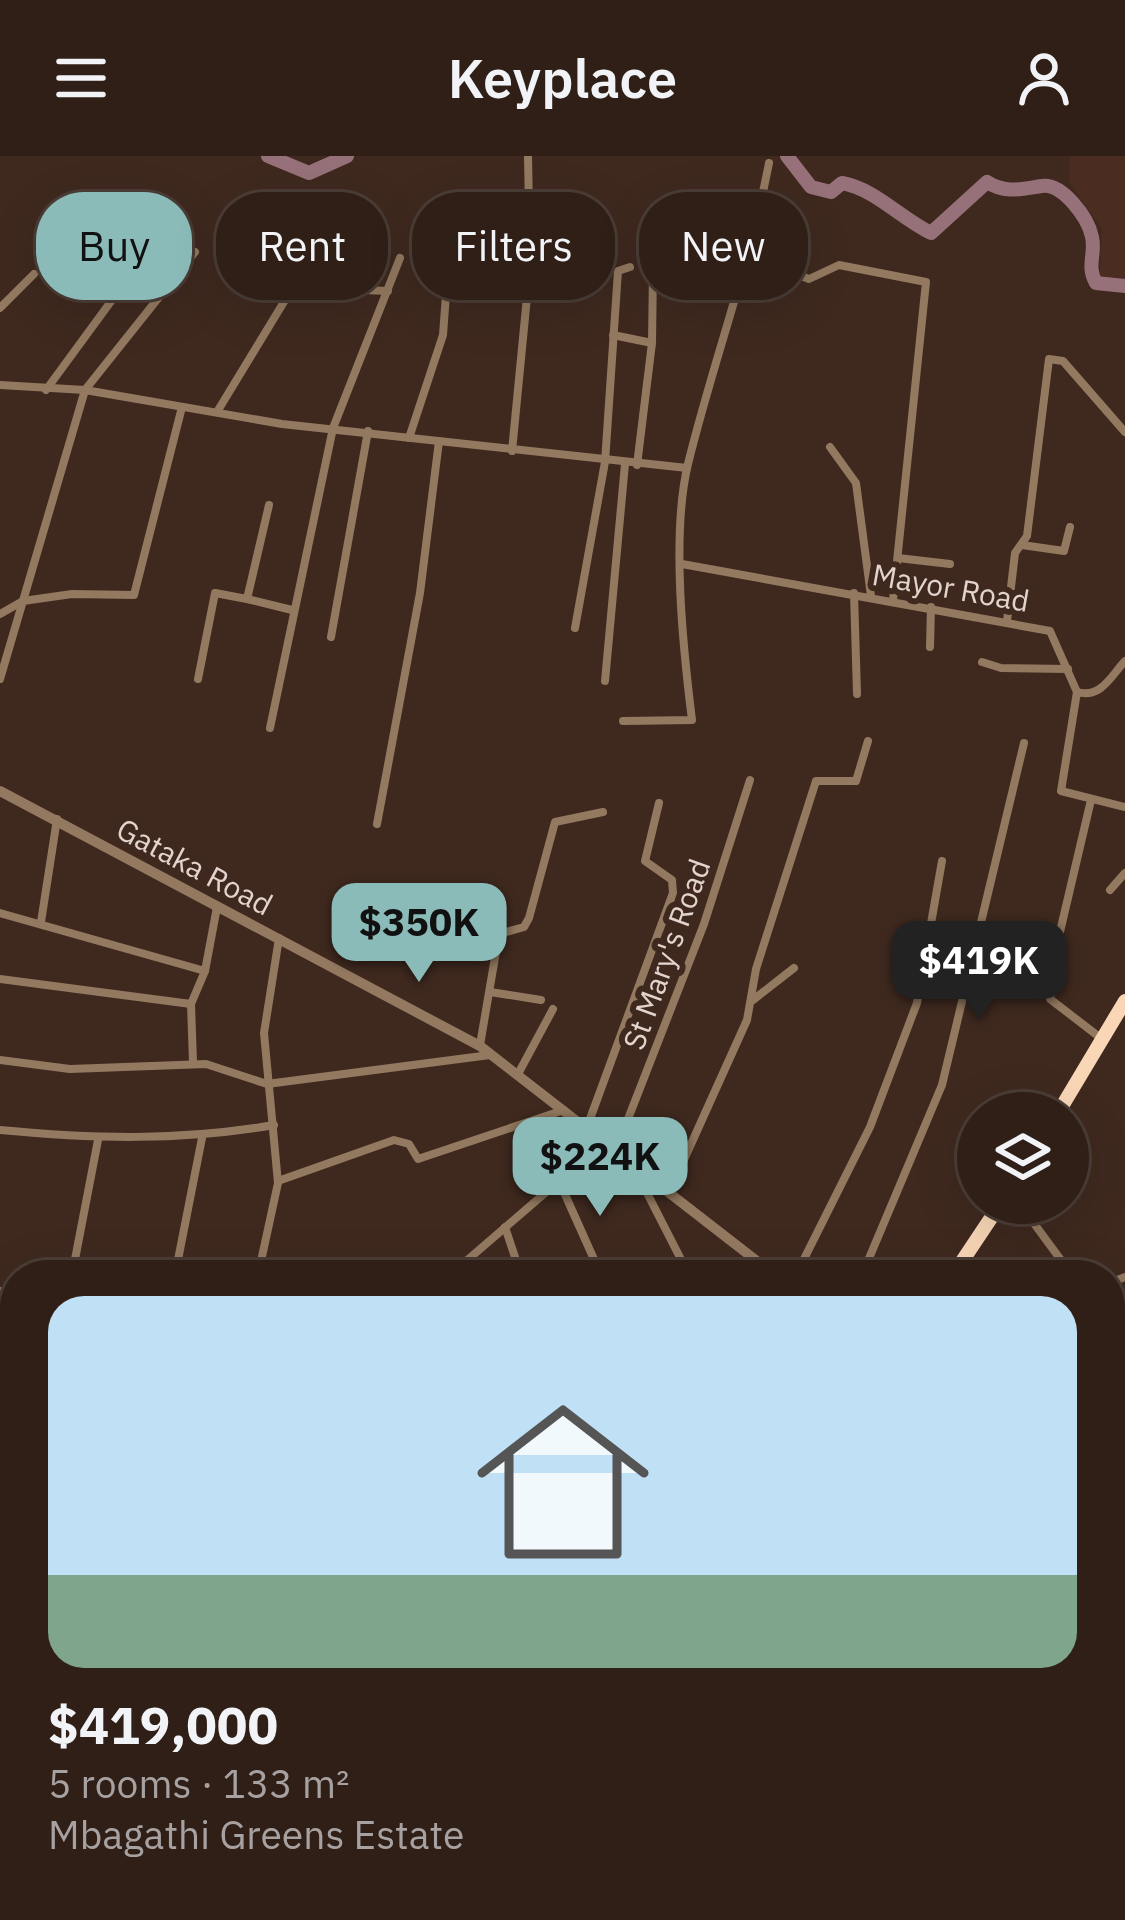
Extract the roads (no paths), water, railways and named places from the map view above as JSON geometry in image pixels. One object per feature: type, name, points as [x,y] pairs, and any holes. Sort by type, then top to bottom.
[{"type":"highway","points":[[1070,1092],[1125,1001]]},
{"type":"highway","points":[[967,1260],[989,1224]]},
{"type":"street","points":[[512,452],[530,266],[528,156]]},
{"type":"street","points":[[763,192],[769,163]]},
{"type":"street","points":[[0,680],[85,390],[195,252]]},
{"type":"street","points":[[388,291],[400,258]]},
{"type":"street","points":[[808,279],[838,265],[926,282],[893,600]]},
{"type":"street","points":[[575,628],[604,462],[618,272],[630,267]]},
{"type":"street","points":[[0,308],[34,274]]},
{"type":"street","points":[[46,390],[112,300]]},
{"type":"street","points":[[217,412],[285,300]]},
{"type":"street","points":[[270,728],[333,428],[384,300]]},
{"type":"street","points":[[409,438],[442,335],[445,300]]},
{"type":"street","points":[[637,465],[653,300]]},
{"type":"street","points":[[623,722],[692,720],[682,564],[687,468],[738,300]]},
{"type":"street","points":[[613,335],[652,343]]},
{"type":"street","points":[[1007,621],[1020,545],[1027,536],[1049,359],[1063,361],[1125,432]]},
{"type":"street","points":[[0,385],[85,390],[512,452],[687,468]]},
{"type":"street","points":[[0,614],[23,602],[86,593],[134,595],[182,407]]},
{"type":"street","points":[[331,637],[368,431]]},
{"type":"street","points":[[377,824],[420,593],[440,440]]},
{"type":"street","points":[[830,447],[856,482],[871,596]]},
{"type":"street","points":[[604,681],[625,464]]},
{"type":"street","points":[[247,599],[269,505]]},
{"type":"street","points":[[1020,545],[1064,551],[1070,527]]},
{"type":"street","points":[[898,558],[950,564]]},
{"type":"street","name":"Mayor Road","points":[[682,564],[1050,631],[1077,692]]},
{"type":"street","points":[[199,679],[214,593],[292,610]]},
{"type":"street","points":[[854,593],[857,694]]},
{"type":"street","points":[[930,647],[931,607]]},
{"type":"street","points":[[1125,661],[1102,688],[1089,695],[1077,692],[1058,784],[1066,794],[1125,807]]},
{"type":"street","points":[[982,662],[1000,668],[1069,669]]},
{"type":"street","points":[[669,1192],[752,1001],[756,969],[816,782],[856,781],[868,741]]},
{"type":"street","points":[[868,1260],[942,1085],[1024,743]]},
{"type":"street","name":"St Mary's Road","points":[[467,1260],[559,1181],[619,1142],[704,924],[750,780]]},
{"type":"street","name":"Gataka Road","points":[[0,791],[479,1046],[756,1260]]},
{"type":"street","points":[[1091,800],[1059,936],[1050,999],[1102,1039]]},
{"type":"street","points":[[587,1126],[674,893],[672,880],[645,860],[659,803]]},
{"type":"street","points":[[479,1046],[499,934],[524,927],[529,918],[556,822],[603,812]]},
{"type":"street","points":[[41,922],[56,819]]},
{"type":"street","points":[[804,1260],[870,1127],[916,1003],[942,861]]},
{"type":"street","points":[[1110,890],[1125,873]]},
{"type":"street","points":[[193,1063],[190,1004],[205,971],[217,907]]},
{"type":"street","points":[[0,913],[205,971]]},
{"type":"street","points":[[260,1260],[278,1180],[267,1084],[267,991],[279,937]]},
{"type":"street","points":[[752,1001],[794,968]]},
{"type":"street","points":[[0,979],[190,1004]]},
{"type":"street","points":[[490,992],[541,1000]]},
{"type":"street","points":[[518,1074],[553,1009]]},
{"type":"street","points":[[0,1060],[115,1070],[193,1063],[267,1084],[492,1055]]},
{"type":"street","points":[[278,1180],[394,1139],[409,1144],[418,1159],[566,1109]]},
{"type":"street","points":[[0,1130],[98,1140],[202,1138],[274,1125]]},
{"type":"street","points":[[178,1260],[202,1138]]},
{"type":"street","points":[[75,1260],[98,1140]]},
{"type":"street","points":[[657,1180],[646,1191],[681,1260]]},
{"type":"street","points":[[559,1181],[594,1260]]},
{"type":"street","points":[[1034,1224],[1061,1260]]},
{"type":"street","points":[[505,1227],[516,1260]]},
{"type":"waterway","points":[[268,156],[309,173],[347,156]]},
{"type":"waterway","points":[[787,156],[811,187],[831,192],[842,183],[854,186],[931,233],[987,182],[1007,189],[1042,186],[1058,190],[1080,211],[1090,229],[1096,283],[1125,286]]}]
